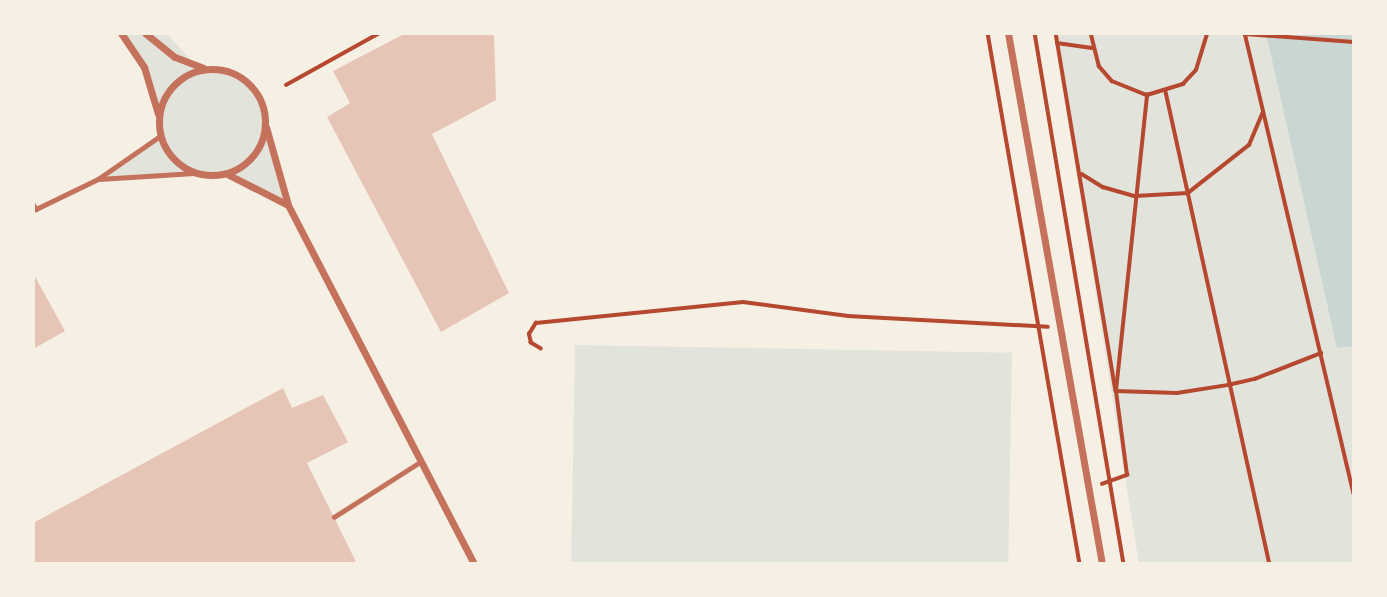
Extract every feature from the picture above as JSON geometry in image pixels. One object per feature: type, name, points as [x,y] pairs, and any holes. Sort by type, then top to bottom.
[{"type":"street","points":[[121,33],[144,67],[159,118],[160,135],[173,158],[194,173],[227,174],[288,205]]},
{"type":"street","points":[[145,33],[175,57],[207,68],[225,70],[251,85],[261,100],[288,205],[474,564]]},
{"type":"street","points":[[1008,33],[1102,564]]},
{"type":"street","points":[[159,118],[169,90],[186,76],[207,68]]},
{"type":"street","points":[[227,174],[254,156],[266,127]]},
{"type":"lane","points":[[33,204],[36,209],[98,179],[160,135]]},
{"type":"lane","points":[[98,179],[194,173]]},
{"type":"lane","points":[[334,517],[421,461]]},
{"type":"path","points":[[286,85],[380,33]]},
{"type":"path","points":[[988,33],[1041,326],[1080,564]]},
{"type":"path","points":[[1035,33],[1124,564]]},
{"type":"path","points":[[1056,33],[1082,174],[1128,475],[1111,483],[1088,488]]},
{"type":"path","points":[[1091,33],[1092,48],[1112,80],[1147,95],[1166,92],[1196,70],[1207,33]]},
{"type":"path","points":[[1354,42],[1245,34],[1354,494]]},
{"type":"path","points":[[1058,43],[1092,48]]},
{"type":"path","points":[[1166,92],[1269,564]]},
{"type":"path","points":[[1116,390],[1147,95]]},
{"type":"path","points":[[1082,174],[1103,187],[1135,196],[1188,193],[1248,145],[1263,112]]},
{"type":"path","points":[[541,349],[531,343],[529,334],[536,323],[743,302],[848,317],[1041,326],[1060,330]]},
{"type":"path","points":[[1116,390],[1177,393],[1228,385],[1321,353]]},
{"type":"path","points":[[1346,459],[1354,457]]},
{"type":"shaded area","points":[[121,33],[166,33],[197,66],[237,74],[251,85],[261,100],[288,205],[227,174],[98,179],[160,135],[155,93],[144,67]]},
{"type":"shaded area","points":[[1054,33],[1354,33],[1354,564],[1139,564]]},
{"type":"shaded area","points":[[1266,33],[1354,33],[1354,346],[1337,348]]},
{"type":"shaded area","points":[[575,345],[1012,353],[1008,564],[571,564]]},
{"type":"building","points":[[406,33],[494,33],[496,100],[432,134],[509,293],[441,332],[327,117],[350,103],[333,71]]},
{"type":"building","points":[[33,273],[65,331],[33,349]]},
{"type":"building","points":[[283,388],[292,408],[323,395],[348,442],[307,463],[357,564],[33,564],[33,523]]}]
